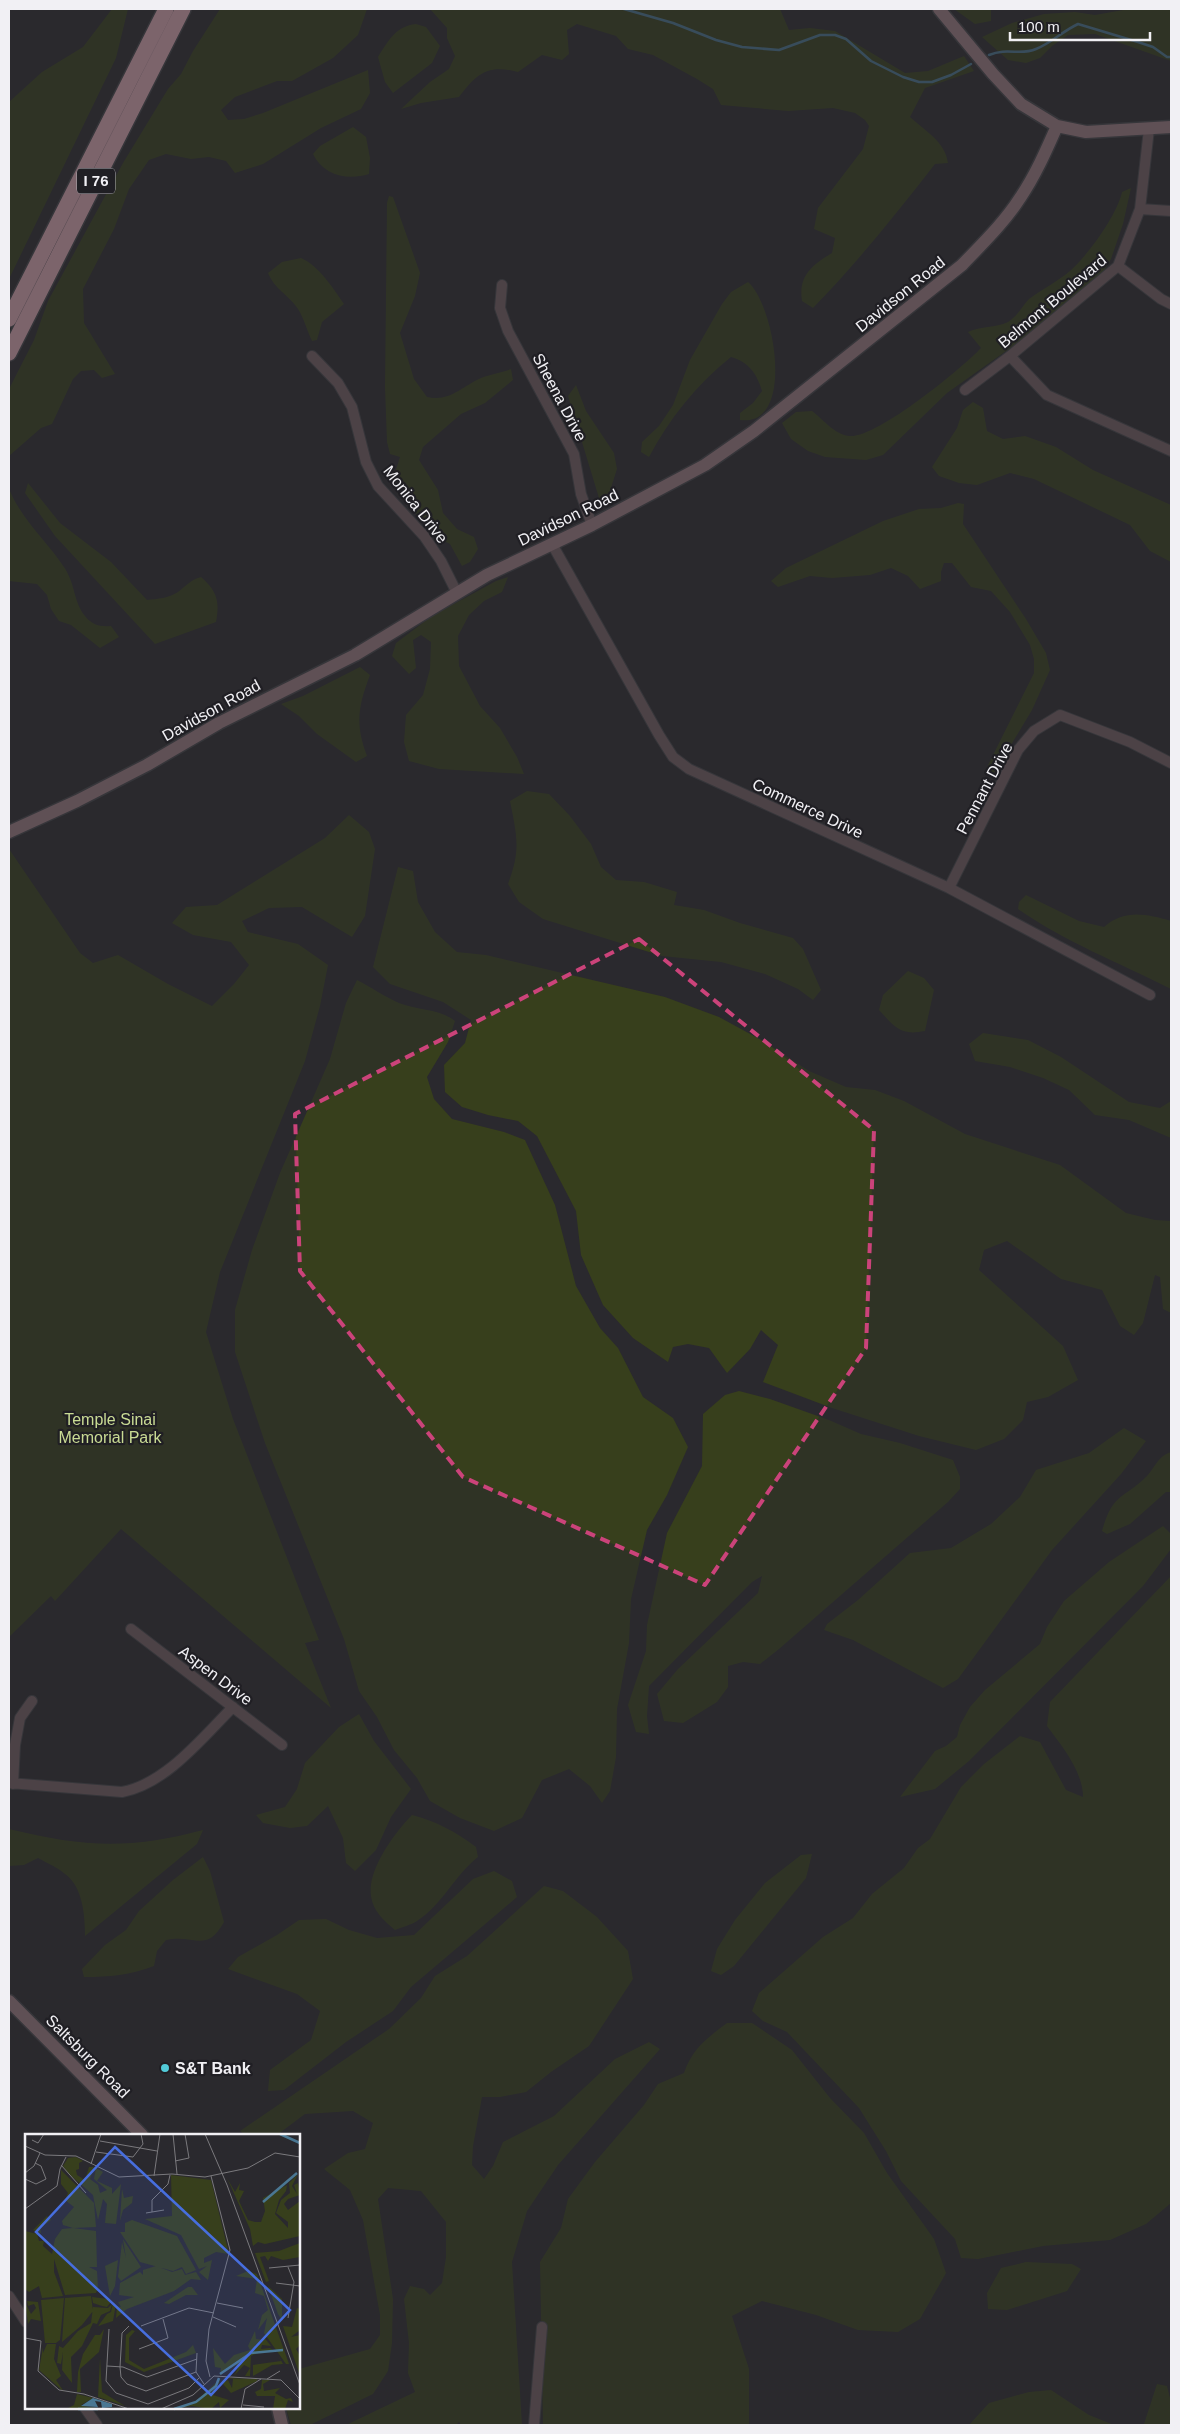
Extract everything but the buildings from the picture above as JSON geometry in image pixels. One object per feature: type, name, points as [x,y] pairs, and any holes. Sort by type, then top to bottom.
[{"type":"highway","name":"I 76","points":[[9,319],[166,9]]},
{"type":"highway","name":"I 76","points":[[9,352],[183,9]]},
{"type":"street","points":[[939,9],[993,74],[1022,104],[1057,126],[1086,132],[1171,127]]},
{"type":"street","name":"Davidson Road","points":[[9,832],[141,769],[219,722],[355,655],[487,575],[592,525],[705,465],[754,431],[950,275],[989,238],[1020,198],[1057,126]]},
{"type":"street","name":"Belmont Boulevard","points":[[965,390],[1010,356],[1118,266],[1140,209],[1149,129]]},
{"type":"street","points":[[1140,209],[1171,211]]},
{"type":"street","points":[[1118,266],[1161,299],[1171,304]]},
{"type":"street","name":"Sheena Drive","points":[[502,285],[500,308],[508,331],[574,454],[581,494],[592,525]]},
{"type":"street","name":"Monica Drive","points":[[312,356],[338,383],[352,407],[366,462],[378,486],[424,536],[441,561],[457,593]]},
{"type":"street","points":[[1010,356],[1046,395],[1171,452]]},
{"type":"street","name":"Commerce Drive","points":[[552,544],[673,757],[689,769],[718,783],[949,888],[1150,995]]},
{"type":"street","name":"Pennant Drive","points":[[949,888],[1018,750],[1034,731],[1060,715],[1130,742],[1171,763]]},
{"type":"street","name":"Aspen Drive","points":[[131,1629],[282,1744]]},
{"type":"street","points":[[32,1702],[20,1718],[11,1784],[122,1792],[137,1789],[157,1779],[233,1707]]},
{"type":"street","name":"Saltsburg Road","points":[[9,2001],[141,2134]]},
{"type":"street","points":[[9,2296],[25,2320]]},
{"type":"street","points":[[534,2425],[542,2327]]},
{"type":"street","points":[[86,2409],[97,2425]]},
{"type":"street","points":[[278,2409],[282,2425]]},
{"type":"highlighted area","points":[[639,939],[874,1130],[866,1348],[705,1585],[463,1477],[300,1271],[295,1114]]},
{"type":"green space","points":[[112,9],[128,9],[116,58],[9,279],[9,102],[42,72],[83,47]]},
{"type":"green space","points":[[220,9],[367,9],[358,35],[333,58],[292,81],[277,81],[235,97],[221,110],[228,120],[244,119],[263,113],[368,70],[370,93],[361,109],[321,128],[263,164],[235,173],[226,161],[209,157],[191,159],[166,154],[149,160],[129,189],[114,229],[83,289],[84,323],[115,374],[102,378],[94,370],[81,371],[73,379],[52,424],[41,428],[9,456],[9,389],[34,340],[48,301],[123,163],[168,89],[181,74],[193,51]]},
{"type":"green space","points":[[430,9],[780,9],[789,30],[810,28],[835,31],[905,73],[928,71],[964,56],[974,71],[925,88],[910,117],[939,142],[948,163],[935,164],[861,256],[813,308],[802,301],[801,292],[804,278],[818,262],[832,253],[835,238],[814,229],[818,208],[863,149],[869,126],[865,120],[855,113],[833,108],[788,111],[721,105],[713,89],[697,79],[653,55],[628,49],[616,36],[577,24],[567,30],[569,54],[562,60],[542,55],[518,72],[499,69],[484,72],[459,97],[421,103],[401,109],[430,82],[449,69],[455,56],[447,38],[447,28]]},
{"type":"green space","points":[[954,9],[991,9],[991,21],[975,24]]},
{"type":"green space","points":[[1129,9],[1171,9],[1171,61],[1095,34],[1068,35],[1052,46],[1040,58],[1026,63],[1008,60],[982,37],[1012,23],[1044,14],[1075,12],[1095,15]]},
{"type":"green space","points":[[416,24],[426,27],[440,46],[432,63],[393,93],[385,82],[378,57],[393,35],[409,25]]},
{"type":"green space","points":[[353,127],[366,137],[370,158],[369,174],[352,177],[329,171],[317,161],[313,154],[320,146]]},
{"type":"green space","points":[[1131,188],[1123,224],[1111,259],[1102,274],[1037,329],[947,393],[883,455],[866,460],[825,457],[808,451],[791,439],[782,423],[796,412],[812,411],[834,430],[849,436],[862,434],[878,426],[918,401],[956,371],[981,348],[968,332],[1008,322],[1029,299],[1065,275],[1077,264],[1108,223],[1122,192]]},
{"type":"green space","points":[[389,196],[393,197],[420,273],[415,296],[400,333],[414,379],[427,397],[435,398],[449,396],[481,378],[511,369],[513,380],[485,403],[461,414],[423,447],[419,460],[438,490],[443,513],[457,529],[474,537],[478,549],[470,562],[462,566],[450,544],[438,538],[398,494],[393,479],[400,457],[390,454],[387,442],[385,387],[387,203]]},
{"type":"green space","points":[[301,258],[320,272],[344,304],[322,322],[317,340],[312,341],[298,309],[274,284],[268,273],[282,262]]},
{"type":"green space","points":[[748,282],[758,295],[766,314],[772,338],[775,363],[774,386],[769,405],[758,417],[740,420],[740,413],[753,403],[762,391],[758,379],[751,369],[743,362],[731,357],[695,390],[665,429],[649,457],[641,452],[642,442],[659,426],[673,405],[690,360],[722,304],[731,292]]},
{"type":"green space","points":[[576,385],[586,411],[614,453],[617,469],[608,497],[599,498],[568,396]]},
{"type":"green space","points":[[973,402],[983,408],[987,431],[1003,439],[1025,436],[1056,447],[1093,470],[1171,505],[1171,562],[1150,551],[1130,525],[1034,479],[1010,473],[977,485],[959,483],[939,476],[932,467],[957,428],[963,410]]},
{"type":"green space","points":[[28,483],[60,523],[111,562],[147,600],[170,596],[191,581],[201,577],[211,587],[216,597],[218,608],[216,622],[155,644],[55,536],[25,493]]},
{"type":"green space","points":[[9,489],[27,520],[64,567],[71,580],[78,605],[85,616],[96,625],[111,626],[119,637],[100,648],[71,625],[59,621],[51,609],[47,595],[37,584],[9,581]]},
{"type":"green space","points":[[958,503],[964,504],[963,524],[1026,619],[1046,653],[1050,670],[1032,710],[993,775],[988,775],[985,771],[1034,673],[1034,659],[1030,645],[1010,612],[991,591],[971,587],[952,563],[944,563],[941,581],[920,589],[908,576],[891,568],[870,575],[832,578],[810,576],[778,587],[771,581],[786,568],[883,521],[919,509],[941,508]]},
{"type":"green space","points":[[508,577],[502,592],[484,601],[469,615],[458,636],[459,666],[480,706],[500,728],[517,757],[524,774],[439,769],[409,761],[404,742],[406,715],[423,695],[430,669],[431,642],[421,635],[413,640],[416,668],[409,674],[392,656],[396,643],[432,616],[496,581]]},
{"type":"green space","points":[[360,667],[370,675],[359,716],[363,745],[367,756],[356,762],[317,734],[299,716],[281,704],[303,696]]},
{"type":"green space","points":[[527,791],[549,794],[570,816],[591,844],[601,867],[616,880],[644,882],[677,892],[674,905],[704,910],[740,923],[793,938],[803,949],[821,990],[813,1000],[798,989],[765,974],[721,962],[662,956],[543,919],[519,902],[508,884],[516,852],[510,801]]},
{"type":"green space","name":"Temple Sinai Memorial Park","points":[[349,815],[369,832],[375,849],[365,916],[352,937],[302,907],[269,908],[242,921],[248,932],[298,944],[328,965],[320,1006],[305,1061],[220,1272],[206,1332],[233,1419],[319,1640],[305,1643],[331,1708],[121,1529],[55,1601],[51,1596],[9,1637],[9,849],[80,953],[93,963],[118,955],[168,984],[212,1006],[234,984],[249,965],[231,942],[193,935],[172,923],[186,907],[217,905],[325,838]]},
{"type":"green space","points":[[398,867],[413,871],[418,902],[435,932],[457,952],[486,955],[665,997],[719,1017],[763,1041],[809,1071],[846,1087],[875,1090],[904,1101],[965,1134],[1060,1165],[1126,1213],[1155,1220],[1171,1221],[1171,1313],[1163,1309],[1160,1277],[1155,1275],[1143,1323],[1134,1335],[1120,1326],[1102,1290],[1061,1279],[1007,1241],[984,1250],[979,1270],[1063,1346],[1078,1380],[1048,1397],[1027,1402],[1023,1420],[1004,1439],[976,1450],[919,1436],[832,1408],[763,1382],[778,1345],[761,1330],[750,1349],[727,1373],[709,1348],[688,1344],[673,1347],[668,1362],[633,1338],[603,1305],[581,1255],[576,1211],[537,1136],[518,1121],[462,1107],[445,1092],[444,1065],[465,1043],[471,1020],[443,1002],[390,984],[373,967]]},
{"type":"green space","points":[[1026,895],[1079,921],[1104,927],[1120,917],[1128,915],[1153,916],[1171,921],[1171,989],[1074,942],[1036,921],[1018,909],[1019,902]]},
{"type":"green space","points":[[908,971],[924,978],[934,990],[925,1031],[910,1032],[899,1029],[879,1010],[883,995]]},
{"type":"green space","points":[[357,980],[406,1006],[436,1012],[455,1021],[448,1042],[427,1077],[434,1099],[452,1119],[504,1132],[525,1140],[555,1205],[576,1286],[600,1328],[618,1348],[643,1397],[673,1418],[688,1447],[667,1495],[647,1530],[631,1599],[629,1643],[617,1709],[616,1757],[610,1791],[602,1803],[590,1786],[569,1769],[542,1780],[522,1818],[494,1831],[460,1818],[430,1801],[417,1778],[394,1750],[377,1717],[359,1691],[344,1639],[265,1443],[235,1352],[235,1310],[252,1250],[280,1173],[330,1059],[346,1003]]},
{"type":"green space","points":[[983,1033],[1028,1040],[1061,1057],[1129,1102],[1160,1108],[1171,1101],[1171,1138],[1129,1120],[1095,1115],[1069,1090],[1043,1078],[1010,1067],[975,1061],[969,1044]]},
{"type":"green space","points":[[739,1391],[770,1399],[829,1420],[861,1434],[900,1443],[953,1460],[960,1477],[960,1489],[948,1502],[760,1664],[743,1662],[728,1666],[728,1687],[717,1702],[683,1723],[664,1721],[657,1694],[678,1669],[758,1593],[762,1576],[752,1582],[649,1686],[647,1716],[649,1734],[636,1732],[628,1705],[646,1651],[647,1625],[667,1533],[702,1466],[703,1414],[725,1395]]},
{"type":"green space","points":[[1124,1428],[1146,1441],[1121,1474],[1052,1550],[958,1679],[943,1688],[853,1640],[824,1630],[827,1624],[858,1600],[910,1553],[951,1548],[991,1524],[1020,1497],[1036,1470],[1089,1453]]},
{"type":"green space","points":[[1171,1452],[1171,1492],[1166,1492],[1130,1524],[1107,1534],[1102,1531],[1110,1509],[1115,1503],[1139,1484],[1163,1456]]},
{"type":"green space","points":[[1163,1526],[1171,1534],[1171,1549],[1143,1586],[969,1761],[935,1789],[900,1797],[935,1751],[946,1746],[957,1737],[960,1725],[970,1707],[985,1690],[1040,1644],[1047,1627],[1064,1601],[1109,1562]]},
{"type":"green space","points":[[1171,1576],[1171,2203],[1146,2224],[1110,2240],[1043,2246],[978,2259],[961,2258],[955,2239],[901,2181],[886,2151],[859,2108],[787,2032],[763,2021],[752,2011],[759,1993],[823,1937],[853,1918],[872,1894],[904,1868],[918,1848],[930,1839],[961,1787],[984,1764],[1020,1736],[1040,1742],[1066,1790],[1083,1797],[1082,1787],[1075,1768],[1065,1750],[1047,1726],[1050,1702]]},
{"type":"green space","points":[[359,1714],[374,1741],[411,1789],[391,1817],[376,1850],[355,1871],[346,1863],[343,1838],[328,1806],[307,1826],[290,1828],[263,1823],[256,1815],[285,1807],[297,1789],[305,1763],[339,1727]]},
{"type":"green space","points":[[412,1815],[438,1824],[461,1837],[476,1847],[478,1857],[462,1872],[434,1907],[415,1922],[395,1930],[383,1919],[374,1906],[371,1886],[373,1875],[384,1852],[398,1831]]},
{"type":"green space","points":[[9,1829],[60,1840],[106,1844],[151,1841],[203,1830],[197,1844],[85,1936],[82,1902],[76,1886],[65,1874],[38,1858],[24,1865],[9,1866]]},
{"type":"green space","points":[[812,1854],[806,1878],[734,1966],[721,1975],[711,1971],[717,1949],[735,1920],[765,1883],[801,1855]]},
{"type":"green space","points":[[203,1857],[210,1871],[224,1922],[218,1932],[205,1940],[199,1941],[185,1939],[166,1940],[157,1951],[154,1966],[137,1972],[102,1977],[84,1977],[82,1969],[105,1945],[126,1930],[139,1911],[173,1880]]},
{"type":"green space","points":[[494,1871],[512,1881],[517,1897],[411,1987],[393,2011],[346,2042],[284,2090],[268,2091],[270,2070],[311,2040],[320,2011],[297,1994],[228,1969],[238,1957],[299,1920],[326,1919],[349,1930],[377,1938],[414,1935],[473,1879]]},
{"type":"green space","points":[[544,1886],[563,1891],[597,1917],[628,1951],[633,1979],[589,2046],[526,2092],[500,2097],[482,2097],[473,2146],[472,2165],[484,2179],[493,2166],[503,2142],[554,2116],[615,2059],[649,2042],[660,2049],[558,2165],[527,2211],[512,2262],[522,2425],[461,2425],[459,2422],[456,2425],[346,2425],[415,2392],[408,2373],[409,2343],[404,2299],[410,2286],[424,2289],[430,2295],[442,2283],[446,2257],[446,2222],[421,2191],[388,2188],[378,2199],[393,2299],[392,2343],[388,2371],[373,2394],[310,2425],[291,2425],[286,2409],[300,2409],[300,2369],[370,2349],[380,2335],[380,2315],[363,2220],[350,2190],[324,2169],[348,2153],[365,2149],[373,2123],[353,2111],[305,2114],[278,2134],[244,2134],[240,2131],[389,2029],[421,1998],[435,1976],[467,1956]]},
{"type":"green space","points":[[727,2023],[752,2023],[792,2050],[830,2098],[864,2133],[887,2173],[934,2239],[946,2273],[920,2319],[898,2332],[858,2330],[816,2315],[762,2301],[732,2316],[749,2369],[749,2425],[543,2425],[540,2262],[561,2228],[568,2199],[595,2162],[644,2105],[658,2084],[684,2073],[691,2057],[696,2051],[707,2039]]},
{"type":"green space","points":[[1026,2262],[1072,2264],[1081,2269],[1067,2291],[1007,2310],[988,2309],[987,2293],[1001,2268]]},
{"type":"green space","points":[[1157,2384],[1167,2386],[1171,2402],[1171,2425],[1140,2425],[1144,2424]]},
{"type":"green space","points":[[1051,2390],[1089,2415],[1114,2425],[969,2425],[989,2403],[1029,2392]]},
{"type":"waterway","points":[[624,9],[673,23],[716,40],[742,47],[779,50],[820,35],[835,35],[846,39],[871,61],[903,77],[919,82],[932,82],[951,75],[971,64]]},
{"type":"waterway","points":[[989,55],[1002,52],[1025,52],[1036,49],[1078,24],[1153,47],[1167,57],[1171,57]]},
{"type":"place","name":"S&T Bank","points":[[165,2068]]}]
